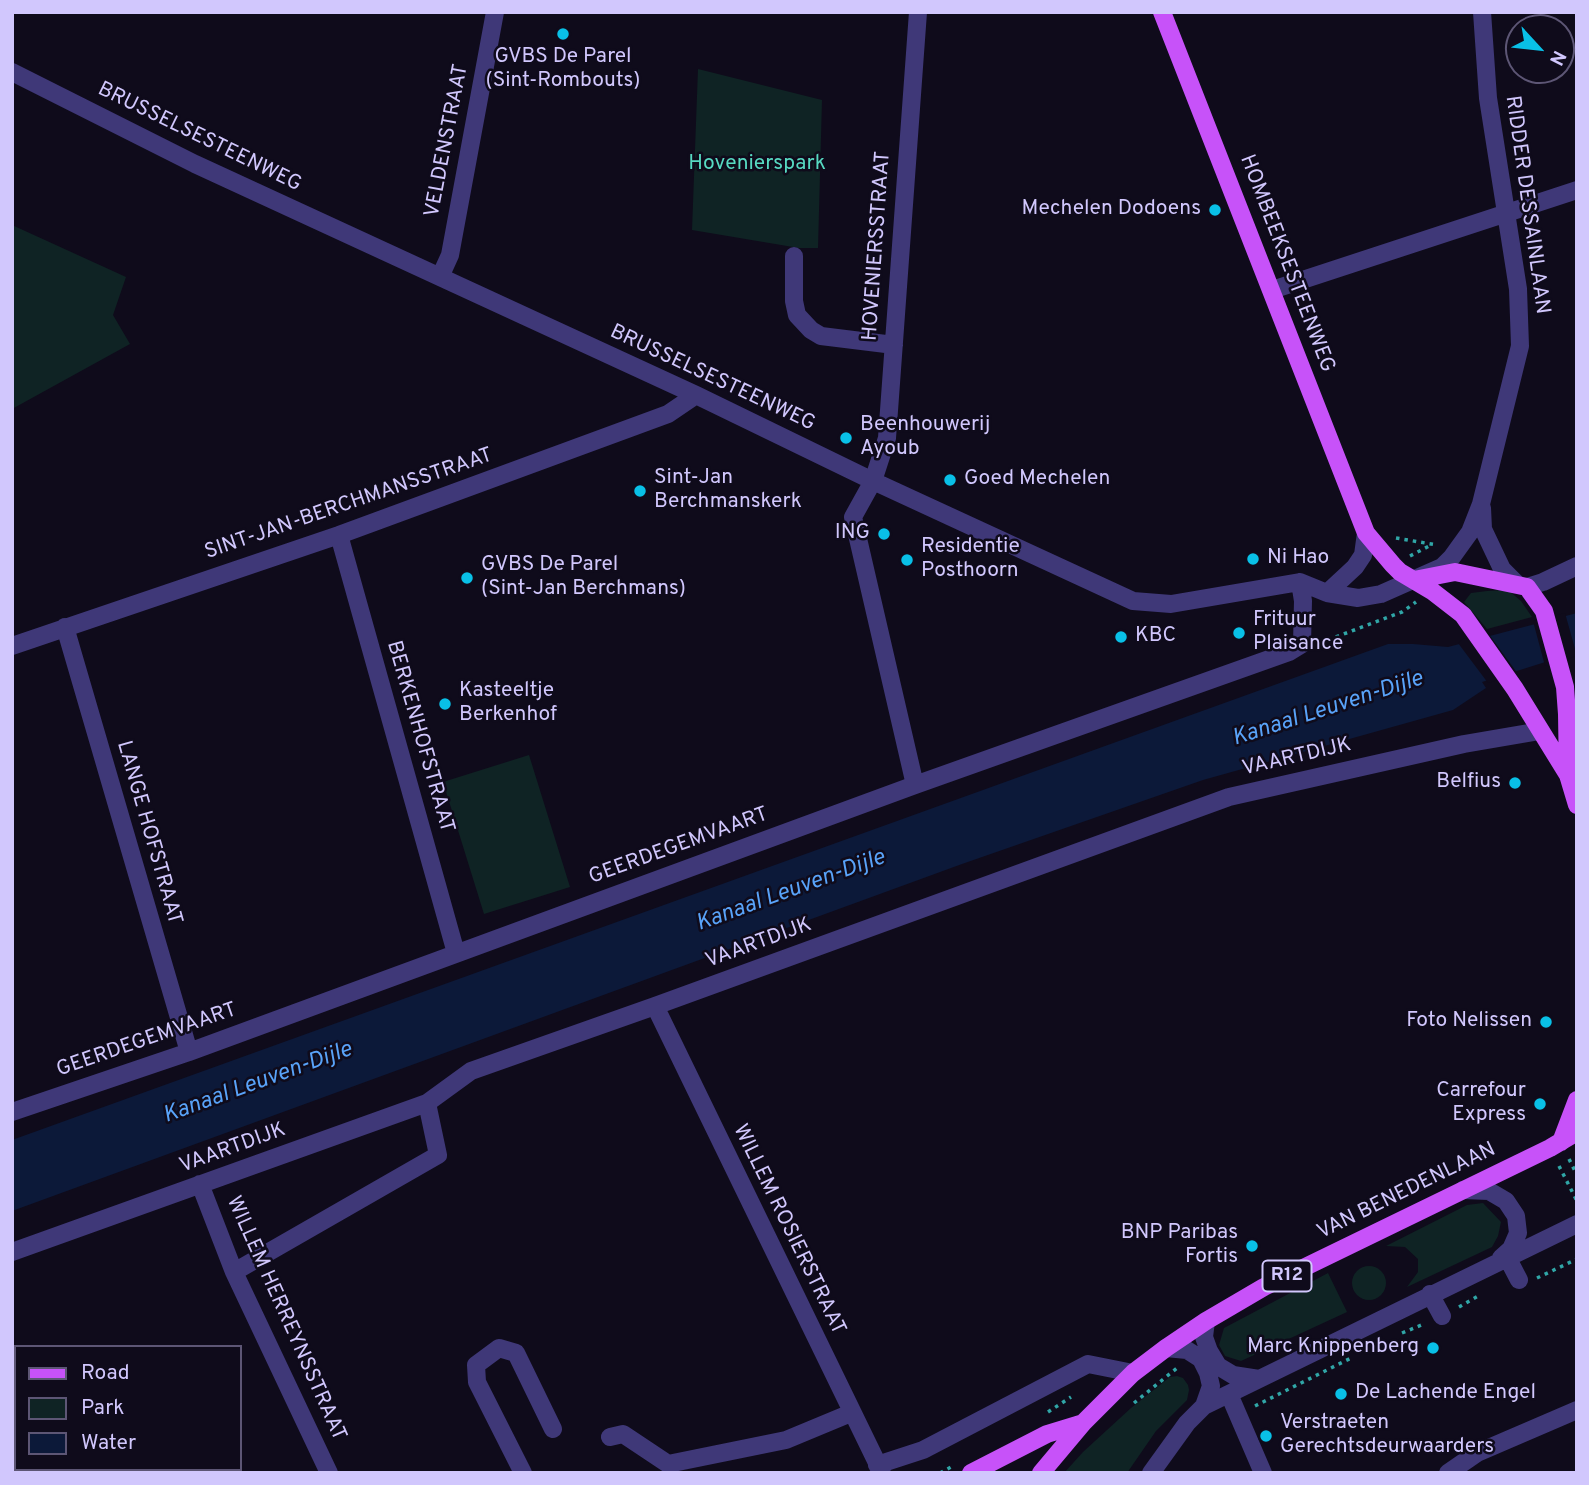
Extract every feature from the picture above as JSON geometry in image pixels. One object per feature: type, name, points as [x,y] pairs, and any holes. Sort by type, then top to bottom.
[{"type":"main road","name":"HOMBEEKSESTEENWEG","points":[[1162,12],[1366,533],[1393,565],[1463,615],[1515,689],[1568,775]]},
{"type":"main road","points":[[1414,580],[1455,572],[1522,585],[1544,611],[1572,711],[1568,775],[1577,804]]},
{"type":"main road","points":[[1555,1145],[1577,1100]]},
{"type":"main road","name":"R12","points":[[1555,1145],[1577,1132]]},
{"type":"main road","name":"VAN BENEDENLAAN","points":[[1041,1473],[1083,1423],[1133,1373],[1206,1321],[1264,1287],[1555,1145]]},
{"type":"main road","name":"VAN BENEDENLAAN","points":[[971,1473],[1047,1434],[1083,1423]]},
{"type":"street","name":"VELDENSTRAAT","points":[[440,277],[450,255],[495,12]]},
{"type":"street","name":"HOVENIERSSTRAAT","points":[[915,785],[853,517],[873,481],[887,438],[918,12]]},
{"type":"street","name":"RIDDER DESSAINLAAN","points":[[1414,580],[1442,567],[1470,531],[1481,504],[1520,346],[1518,289],[1488,98],[1482,12]]},
{"type":"street","name":"BRUSSELSESTEENWEG","points":[[12,72],[195,164],[696,395],[873,481],[1133,601],[1171,604],[1300,582]]},
{"type":"street","points":[[1272,289],[1577,190]]},
{"type":"street","points":[[794,256],[794,301],[797,315],[811,330],[821,337],[894,345]]},
{"type":"street","name":"SINT-JAN-BERCHMANSSTRAAT","points":[[12,646],[339,535],[668,414],[696,395]]},
{"type":"street","points":[[1481,504],[1483,529],[1502,569],[1522,585],[1542,582],[1577,566]]},
{"type":"street","points":[[1327,593],[1355,567],[1363,555],[1366,533]]},
{"type":"street","name":"BERKENHOFSTRAAT","points":[[339,535],[456,953]]},
{"type":"street","points":[[1300,582],[1327,593],[1358,598],[1381,594],[1414,580]]},
{"type":"street","points":[[1300,582],[1303,601],[1302,644]]},
{"type":"street","name":"LANGE HOFSTRAAT","points":[[65,627],[188,1052]]},
{"type":"street","name":"GEERDEGEMVAART","points":[[12,1112],[188,1052],[915,785],[1289,652],[1302,644]]},
{"type":"street","name":"VAARTDIJK","points":[[12,1252],[427,1103],[471,1071],[1229,797],[1464,744],[1540,731]]},
{"type":"street","name":"WILLEM ROSIERSTRAAT","points":[[654,1006],[879,1469]]},
{"type":"street","points":[[234,1272],[438,1155],[427,1103]]},
{"type":"street","name":"WILLEM HERREYNSSTRAAT","points":[[200,1184],[234,1272],[329,1473]]},
{"type":"street","points":[[1463,1189],[1489,1191],[1506,1201],[1516,1216],[1518,1233],[1511,1249],[1501,1259]]},
{"type":"street","points":[[1152,1473],[1187,1423],[1204,1406],[1577,1224]]},
{"type":"street","points":[[1501,1259],[1519,1279]]},
{"type":"street","points":[[1430,1294],[1441,1316]]},
{"type":"street","points":[[1206,1321],[1204,1336],[1218,1366],[1233,1375],[1259,1378]]},
{"type":"street","points":[[523,1473],[477,1382],[476,1365],[499,1348],[516,1353],[553,1429]]},
{"type":"street","points":[[1166,1348],[1187,1350],[1201,1359],[1211,1386],[1204,1406]]},
{"type":"street","points":[[879,1469],[923,1450],[1088,1364],[1133,1373]]},
{"type":"street","points":[[1229,1394],[1262,1473]]},
{"type":"street","points":[[1448,1473],[1477,1453],[1577,1410]]},
{"type":"street","points":[[610,1437],[623,1434],[668,1464],[786,1440],[851,1413]]},
{"type":"path","points":[[1366,533],[1459,548]]},
{"type":"path","points":[[1302,644],[1320,643],[1402,612]]},
{"type":"path","points":[[1555,1145],[1577,1202]]},
{"type":"path","points":[[1519,1279],[1536,1278],[1577,1259]]},
{"type":"path","points":[[1402,1334],[1488,1291]]},
{"type":"path","points":[[1237,1415],[1354,1357]]},
{"type":"path","points":[[1128,1408],[1177,1368],[1186,1374]]},
{"type":"green space","name":"Hovenierspark","points":[[698,69],[822,100],[818,248],[799,248],[692,230]]},
{"type":"green space","points":[[12,225],[126,277],[113,315],[130,344],[12,409]]},
{"type":"green space","points":[[1508,590],[1521,601],[1532,617],[1487,629],[1464,602],[1471,593]]},
{"type":"green space","points":[[529,755],[570,887],[484,914],[443,782]]},
{"type":"green space","points":[[1483,1203],[1501,1222],[1492,1247],[1407,1287],[1418,1272],[1418,1259],[1405,1247],[1386,1246],[1467,1205]]},
{"type":"green space","points":[[1369,1266],[1381,1271],[1386,1283],[1381,1295],[1369,1300],[1357,1295],[1352,1283],[1357,1271]]},
{"type":"green space","points":[[1328,1273],[1347,1312],[1241,1361],[1225,1356],[1219,1345],[1224,1328]]},
{"type":"green space","points":[[1170,1377],[1183,1378],[1188,1385],[1187,1400],[1156,1431],[1127,1473],[1064,1473],[1131,1408]]},
{"type":"water","name":"Kanaal Leuven-Dijle","points":[[1577,613],[1577,652],[1482,682],[1486,688],[1453,710],[1203,780],[962,864],[12,1211],[12,1140],[1388,644],[1448,647]]},
{"type":"pier","points":[[1565,613],[1577,656],[1545,666],[1533,621]]},
{"type":"pier","points":[[1488,633],[1518,674],[1488,683],[1458,643],[1463,639]]},
{"type":"place","name":"GVBS De Parel (Sint-Rombouts)","points":[[563,34]]},
{"type":"place","name":"Mechelen Dodoens","points":[[1215,210]]},
{"type":"place","name":"Beenhouwerij Ayoub","points":[[846,438]]},
{"type":"place","name":"Goed Mechelen","points":[[950,480]]},
{"type":"place","name":"Sint-Jan Berchmanskerk","points":[[640,491]]},
{"type":"place","name":"ING","points":[[884,534]]},
{"type":"place","name":"Ni Hao","points":[[1253,559]]},
{"type":"place","name":"Residentie Posthoorn","points":[[907,560]]},
{"type":"place","name":"GVBS De Parel (Sint-Jan Berchmans)","points":[[467,578]]},
{"type":"place","name":"Frituur Plaisance","points":[[1239,633]]},
{"type":"place","name":"KBC","points":[[1121,637]]},
{"type":"place","name":"Kasteeltje Berkenhof","points":[[445,704]]},
{"type":"place","name":"Belfius","points":[[1515,783]]},
{"type":"place","name":"Foto Nelissen","points":[[1546,1022]]},
{"type":"place","name":"Carrefour Express","points":[[1540,1104]]},
{"type":"place","name":"BNP Paribas Fortis","points":[[1252,1246]]},
{"type":"place","name":"Marc Knippenberg","points":[[1433,1348]]},
{"type":"place","name":"De Lachende Engel","points":[[1341,1394]]},
{"type":"place","name":"Verstraeten Gerechtsdeurwaarders","points":[[1266,1436]]}]
